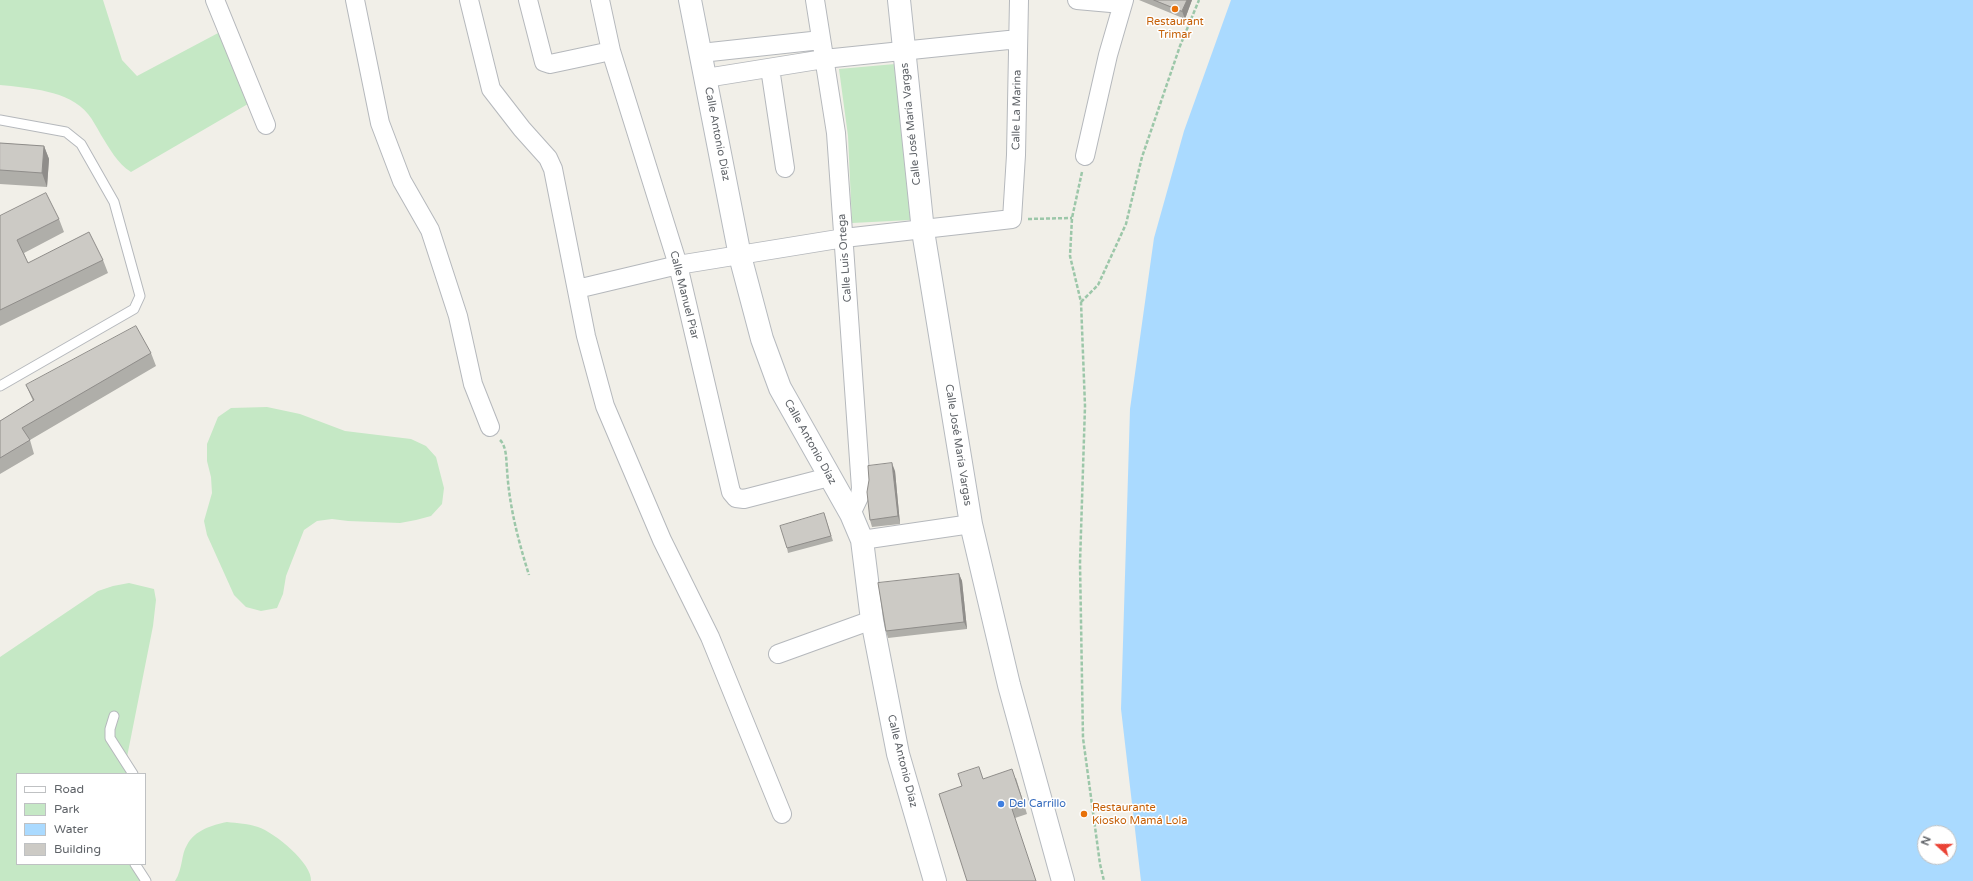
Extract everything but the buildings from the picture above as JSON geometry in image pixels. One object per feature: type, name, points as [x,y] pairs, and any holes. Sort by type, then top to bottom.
[{"type":"street","points":[[215,0],[266,125]]},
{"type":"street","points":[[355,0],[380,123],[402,181],[430,230],[458,316],[473,384],[490,427]]},
{"type":"street","points":[[469,0],[491,88],[522,129],[548,158],[553,169],[586,336],[605,406],[662,540],[710,637],[782,814]]},
{"type":"street","points":[[528,0],[544,62],[550,64],[612,51]]},
{"type":"street","name":"Calle Manuel Piar","points":[[600,0],[612,51],[678,265],[731,492],[736,498],[744,499],[829,477]]},
{"type":"street","name":"Calle Antonio Díaz","points":[[690,0],[740,256],[762,339],[780,388],[851,514],[862,540],[872,620],[898,754],[935,881]]},
{"type":"street","name":"Calle Luis Ortega","points":[[815,0],[836,133],[844,238],[861,488],[860,495],[851,514]]},
{"type":"street","name":"Calle José María Vargas","points":[[899,0],[903,52],[923,231],[972,524],[1009,685],[1063,881]]},
{"type":"street","name":"Calle La Marina","points":[[1012,219],[1016,155],[1019,0]]},
{"type":"street","points":[[1077,0],[1123,2],[1108,55],[1085,156]]},
{"type":"street","points":[[706,78],[824,59],[1018,39]]},
{"type":"street","points":[[701,53],[821,40]]},
{"type":"street","points":[[770,68],[785,168]]},
{"type":"street","points":[[577,289],[678,265],[844,238],[923,231],[1012,219]]},
{"type":"street","points":[[862,540],[972,524]]},
{"type":"street","points":[[778,654],[872,620]]},
{"type":"lane","points":[[0,120],[66,132],[81,144],[114,202],[140,296],[134,309],[0,386]]},
{"type":"lane","points":[[114,716],[110,729],[110,738],[132,773]]},
{"type":"lane","points":[[136,865],[146,881]]},
{"type":"path","points":[[1081,302],[1098,285],[1126,224],[1142,157],[1180,46],[1199,0]]},
{"type":"path","points":[[1085,156],[1072,218],[1070,256],[1081,302],[1085,406],[1080,563],[1083,738],[1100,864],[1104,881]]},
{"type":"path","points":[[1012,219],[1072,218]]},
{"type":"path","points":[[490,427],[503,443],[511,502],[520,547],[529,575]]},
{"type":"green space","points":[[0,0],[103,0],[122,60],[137,76],[220,32],[253,101],[131,172],[114,155],[92,119],[80,106],[59,95],[35,89],[0,85]]},
{"type":"green space","points":[[895,64],[911,220],[852,223],[848,136],[839,69]]},
{"type":"green space","points":[[267,407],[300,414],[345,431],[411,439],[426,446],[436,457],[444,488],[442,504],[431,516],[416,520],[400,523],[332,519],[317,521],[304,530],[286,576],[283,594],[277,608],[261,611],[246,607],[234,595],[207,535],[204,521],[212,493],[211,477],[207,461],[207,444],[218,417],[231,408]]},
{"type":"green space","points":[[129,583],[154,589],[156,600],[153,626],[126,762],[127,773],[16,773],[16,865],[141,865],[144,881],[0,881],[0,657],[98,591]]},
{"type":"green space","points":[[227,822],[258,827],[273,835],[291,850],[306,866],[310,874],[311,881],[175,881],[178,876],[185,849],[190,840],[204,829]]},
{"type":"water","points":[[1231,0],[1973,0],[1973,881],[1141,881],[1121,709],[1130,409],[1154,238],[1184,131]]},
{"type":"place","name":"Restaurant Trimar","points":[[1175,9]]},
{"type":"place","name":"Del Carrillo","points":[[1001,804]]},
{"type":"place","name":"Restaurante Kiosko Mamá Lola","points":[[1084,814]]}]
